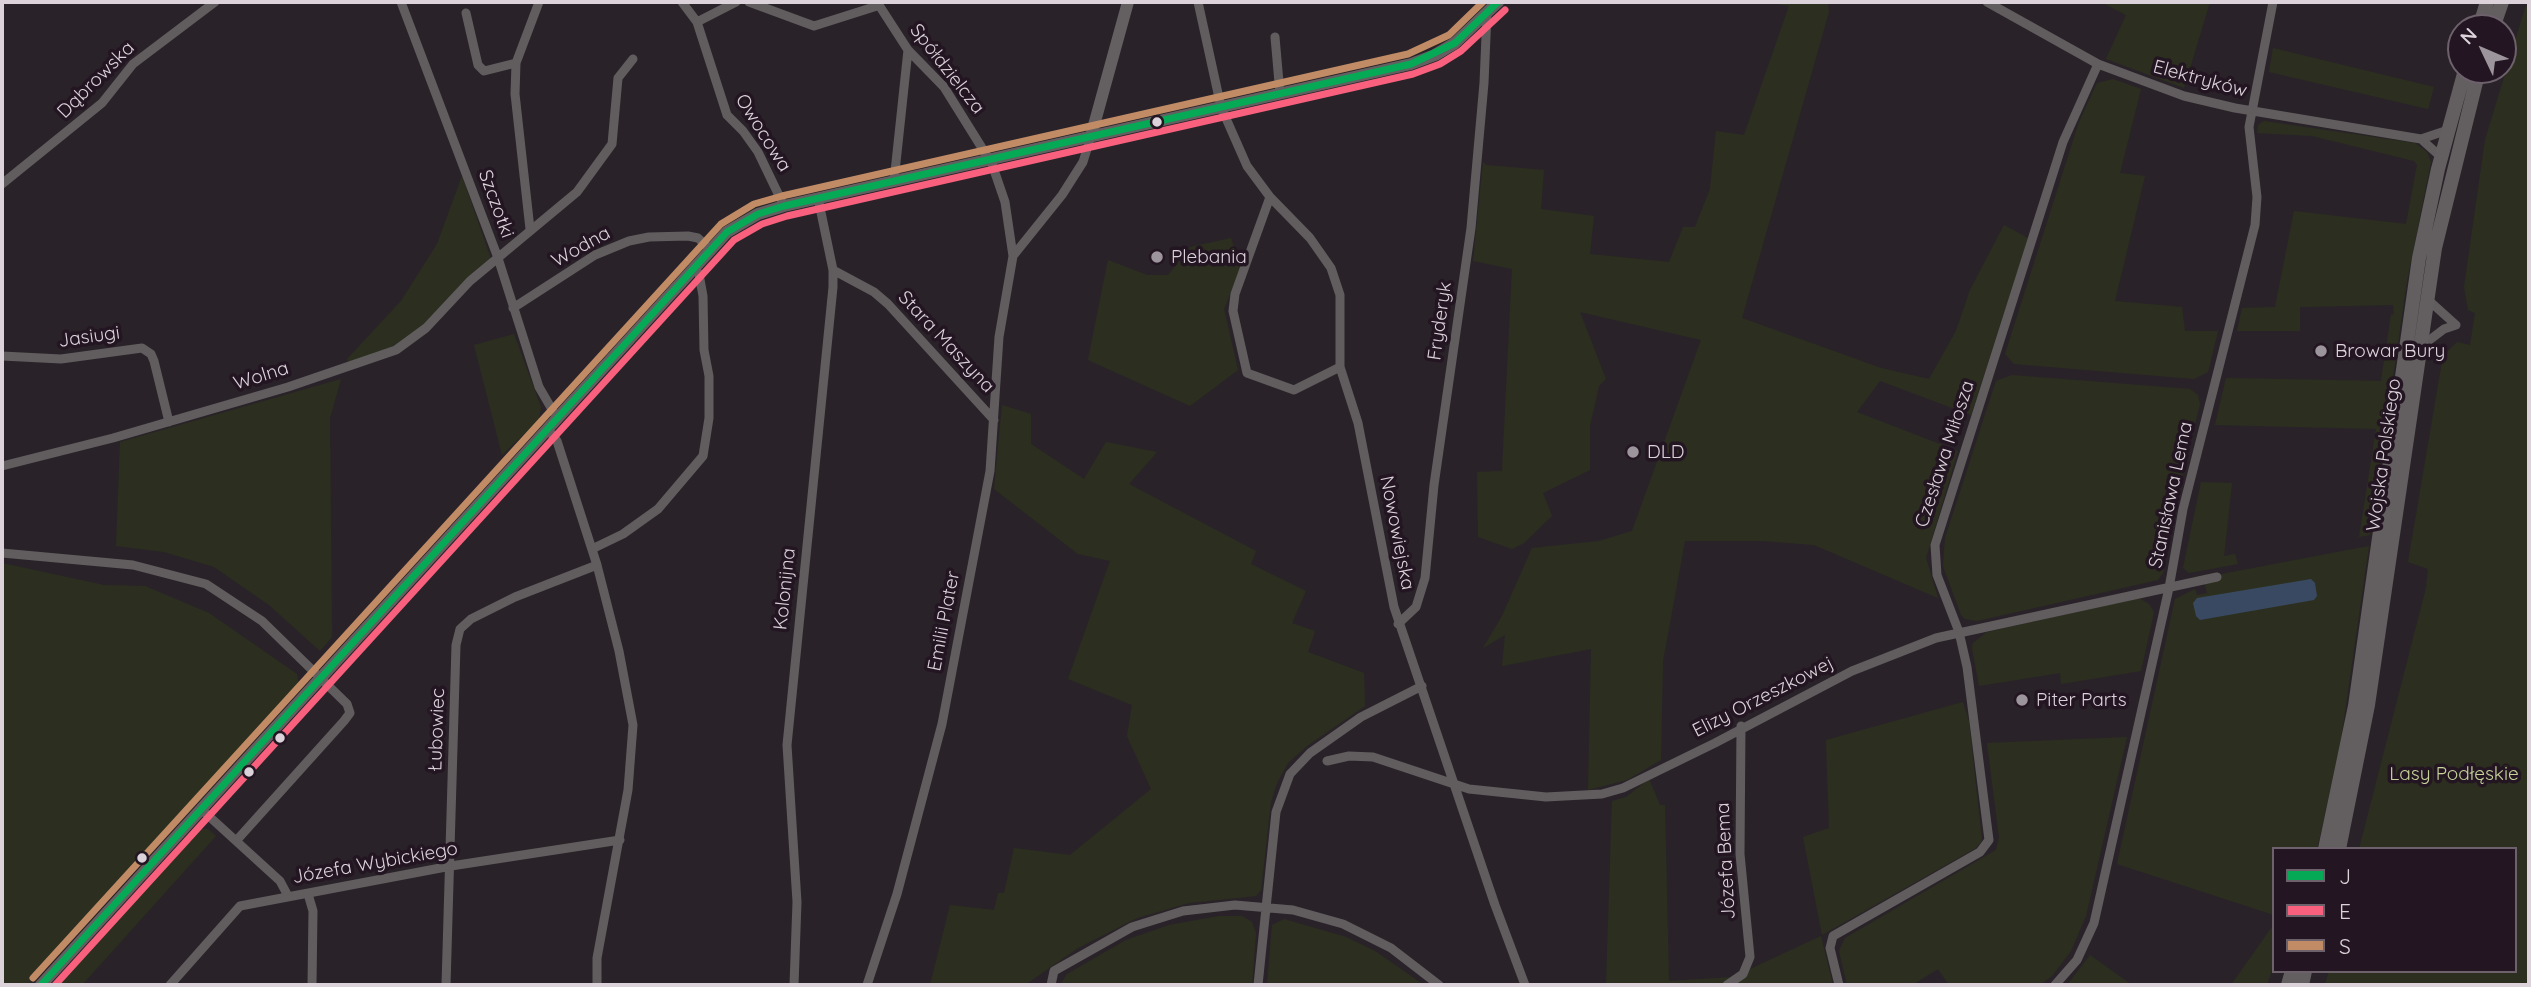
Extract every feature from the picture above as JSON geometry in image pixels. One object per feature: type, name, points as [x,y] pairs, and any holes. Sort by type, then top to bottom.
[{"type":"main road","name":"Wojska Polskiego","points":[[2325,847],[2355,706],[2415,286],[2441,157],[2461,84]]},
{"type":"main road","name":"Wojska Polskiego","points":[[2339,847],[2368,705],[2426,298],[2444,204],[2475,84]]},
{"type":"street","name":"Dąbrowska","points":[[2,184],[102,103],[134,64],[215,2]]},
{"type":"street","name":"Szczotki","points":[[401,2],[498,258],[539,387],[557,418]]},
{"type":"street","points":[[530,229],[515,94],[516,63],[539,2]]},
{"type":"street","name":"Owocowa","points":[[682,2],[689,6],[697,22],[727,115],[758,152],[784,206]]},
{"type":"street","points":[[697,22],[736,2]]},
{"type":"street","points":[[748,2],[770,5],[814,26],[877,4]]},
{"type":"street","points":[[1091,136],[1128,2]]},
{"type":"street","name":"Nowowiejska","points":[[1198,2],[1221,107],[1248,166],[1270,197],[1310,238],[1331,268],[1340,295],[1340,367],[1358,423],[1398,624],[1525,985]]},
{"type":"street","points":[[41,985],[710,248],[745,221],[784,206],[818,198],[1385,71],[1435,55],[1455,43],[1498,2]]},
{"type":"street","name":"Elektryków","points":[[1987,2],[2098,64],[2184,96],[2421,139],[2448,130]]},
{"type":"street","name":"Stanisława Lema","points":[[2055,985],[2077,960],[2094,923],[2169,588],[2183,509],[2255,225],[2256,197],[2248,142],[2251,110],[2273,2]]},
{"type":"street","name":"Spółdzielcza","points":[[877,4],[908,50],[944,87],[989,159]]},
{"type":"street","points":[[466,13],[478,65],[484,71],[516,63]]},
{"type":"street","name":"Fryderyk","points":[[1398,624],[1416,607],[1425,578],[1434,485],[1471,228],[1485,83],[1487,13]]},
{"type":"street","points":[[1275,37],[1280,94]]},
{"type":"street","points":[[894,181],[908,50]]},
{"type":"street","name":"Wolna","points":[[2,466],[169,422],[333,373],[396,350],[426,328],[470,281],[577,192],[612,144],[618,78],[633,59]]},
{"type":"street","name":"Czesława Miłosza","points":[[1839,985],[1830,948],[1833,936],[1980,852],[1988,844],[1990,831],[1964,654],[1959,632],[1937,575],[1934,556],[1937,534],[2063,142],[2098,64]]},
{"type":"street","name":"Emilii Plater","points":[[1013,256],[1062,195],[1083,162],[1091,136]]},
{"type":"street","points":[[2421,139],[2441,157]]},
{"type":"street","name":"Emilii Plater","points":[[867,985],[897,894],[942,724],[988,487],[999,337],[1013,256],[1005,202],[989,159]]},
{"type":"street","points":[[1270,197],[1235,294],[1233,311],[1247,373],[1294,390],[1340,367]]},
{"type":"street","name":"Kolonijna","points":[[794,985],[797,902],[787,745],[833,270],[818,198]]},
{"type":"street","name":"Wodna","points":[[513,307],[595,256],[629,241],[688,236],[698,239],[710,248]]},
{"type":"street","points":[[592,549],[622,534],[658,509],[704,456],[709,418],[709,376],[704,350],[703,296],[699,274],[694,267]]},
{"type":"street","name":"Stara Maszyna","points":[[833,270],[888,303],[994,420]]},
{"type":"street","points":[[2418,348],[2445,329],[2456,325],[2426,298]]},
{"type":"street","name":"Jasiugi","points":[[2,356],[61,359],[142,348],[151,354],[154,361],[169,422]]},
{"type":"street","points":[[547,428],[557,441],[597,565],[624,672],[633,725],[628,790],[597,958],[597,985]]},
{"type":"street","points":[[2,553],[133,565],[169,572],[206,584],[262,621],[347,704],[350,713],[236,841]]},
{"type":"street","name":"Łubowiec","points":[[446,985],[456,645],[460,629],[471,619],[515,597],[597,565]]},
{"type":"street","name":"Elizy Orzeszkowej","points":[[1326,761],[1349,756],[1373,757],[1456,785],[1546,797],[1602,794],[1623,788],[1715,743],[1741,726],[1852,671],[1959,632],[2217,577]]},
{"type":"street","points":[[1258,985],[1276,812],[1290,774],[1310,753],[1361,717],[1422,686]]},
{"type":"street","name":"Józefa Bema","points":[[1727,985],[1743,974],[1750,957],[1740,854],[1741,726]]},
{"type":"street","points":[[201,809],[279,881],[288,896]]},
{"type":"street","name":"Józefa Wybickiego","points":[[170,985],[240,906],[451,866],[620,840]]},
{"type":"street","points":[[308,894],[313,911],[312,985]]},
{"type":"street","points":[[1051,985],[1054,971],[1107,939],[1142,923],[1197,909],[1265,906],[1304,912],[1356,929],[1402,955],[1438,985]]},
{"type":"green space","points":[[1765,2],[1828,2],[1829,12],[1742,318],[1881,368],[1929,379],[1956,331],[1970,290],[2004,225],[2028,238],[1971,415],[1880,381],[1857,412],[1958,451],[1926,558],[1938,598],[1814,545],[1763,541],[1685,541],[1663,661],[1661,760],[1627,780],[1588,790],[1591,649],[1502,666],[1505,635],[1483,648],[1502,616],[1532,548],[1599,541],[1632,531],[1701,340],[1580,312],[1606,379],[1599,386],[1590,426],[1590,470],[1543,493],[1552,516],[1524,543],[1512,549],[1478,537],[1477,472],[1502,471],[1512,269],[1473,261],[1483,162],[1486,165],[1544,170],[1541,209],[1594,216],[1590,254],[1669,262],[1683,227],[1695,227],[1710,189],[1716,131],[1744,135],[1789,6]]},
{"type":"green space","points":[[2101,2],[2210,2],[2184,88],[2106,59],[2126,15]]},
{"type":"green space","name":"Lasy Podłęskie","points":[[2529,2],[2529,985],[2325,985],[2328,973],[2517,973],[2517,847],[2360,847],[2426,588],[2428,569],[2408,562],[2443,356],[2457,342],[2470,345],[2475,313],[2468,310],[2464,287],[2485,140],[2502,84],[2517,84],[2517,34]]},
{"type":"green space","points":[[2273,48],[2434,87],[2428,109],[2269,72]]},
{"type":"green space","points":[[2113,79],[2141,89],[2120,173],[2145,176],[2115,301],[2182,307],[2185,331],[2218,331],[2208,372],[2194,379],[2014,364],[2005,354],[2079,122],[2097,83]]},
{"type":"green space","points":[[2264,121],[2415,143],[2427,152],[2431,162],[2407,281],[2370,535],[2359,537],[2376,429],[2215,425],[2226,378],[2381,381],[2391,315],[2394,314],[2393,305],[2300,307],[2300,331],[2237,331],[2242,308],[2275,307],[2294,211],[2406,224],[2417,165],[2414,161],[2312,136],[2257,133],[2258,125]]},
{"type":"green space","points":[[462,176],[491,259],[423,325],[392,348],[350,365],[347,359],[401,301],[437,244]]},
{"type":"green space","points":[[1231,238],[1235,252],[1245,256],[1224,309],[1238,370],[1190,406],[1088,360],[1108,260],[1147,275],[1168,275],[1190,247]]},
{"type":"green space","points":[[514,334],[541,407],[539,420],[502,455],[474,345]]},
{"type":"green space","points":[[2012,375],[2190,389],[2198,395],[2200,404],[2174,508],[2163,573],[2158,580],[1977,621],[1965,619],[1961,615],[1943,566],[1945,538],[1996,381]]},
{"type":"green space","points":[[341,379],[330,418],[332,637],[320,651],[269,605],[214,567],[164,552],[116,546],[120,442]]},
{"type":"green space","points":[[1002,405],[1031,414],[1031,444],[1084,479],[1106,442],[1157,452],[1129,484],[1256,551],[1251,564],[1306,591],[1292,623],[1315,631],[1308,652],[1364,673],[1365,706],[1307,746],[1288,763],[1271,802],[1261,890],[1256,896],[1189,903],[1137,918],[1078,948],[1025,985],[930,985],[950,905],[994,910],[998,893],[1004,893],[1014,848],[1070,855],[1151,789],[1127,736],[1132,705],[1068,679],[1110,561],[1078,554],[994,489]]},
{"type":"green space","points":[[2201,482],[2232,483],[2224,556],[2235,554],[2238,564],[2189,573],[2183,568]]},
{"type":"green space","points":[[2369,546],[2341,739],[2317,847],[2272,847],[2272,914],[2117,864],[2175,599],[2195,589],[2197,595],[2207,593],[2204,581],[2211,576]]},
{"type":"green space","points":[[2,563],[104,585],[145,586],[209,613],[297,674],[299,685],[165,834],[158,837],[124,874],[121,882],[27,985],[2,985]]},
{"type":"green space","points":[[2139,598],[2149,604],[2154,612],[2141,671],[2061,684],[2060,673],[1979,686],[1972,648],[1973,643],[1987,632]]},
{"type":"green space","points":[[1963,702],[1969,721],[1982,841],[1976,848],[1822,935],[1803,837],[1829,828],[1826,740]]},
{"type":"green space","points":[[2127,737],[2086,916],[2071,951],[2052,976],[2040,985],[1949,985],[1938,969],[1912,985],[1847,985],[1839,951],[1845,938],[1996,850],[1999,837],[1987,743]]},
{"type":"green space","points":[[1649,779],[1660,805],[1665,805],[1669,981],[1733,977],[1821,936],[1833,985],[1606,985],[1612,801],[1626,797]]},
{"type":"green space","points":[[200,829],[208,829],[216,836],[82,985],[54,985],[189,837]]},
{"type":"green space","points":[[1219,916],[1242,916],[1252,922],[1256,933],[1252,985],[1060,985],[1067,974],[1126,940],[1169,925]]},
{"type":"green space","points":[[1284,919],[1346,937],[1375,951],[1424,985],[1267,985],[1272,925]]},
{"type":"green space","points":[[2272,927],[2272,969],[2267,985],[2231,985]]},
{"type":"green space","points":[[2090,955],[2132,985],[2067,985]]},
{"type":"water","points":[[2311,579],[2315,583],[2317,596],[2314,600],[2200,620],[2196,616],[2193,603],[2197,598]]},
{"type":"transit line","name":"S","points":[[33,978],[721,224],[754,204],[782,196],[1408,54],[1449,35],[1483,2]]},
{"type":"transit line","name":"J","points":[[41,985],[727,232],[758,214],[784,206],[1411,64],[1455,43],[1498,2]]},
{"type":"transit line","name":"E","points":[[55,985],[734,240],[762,224],[787,216],[1413,74],[1440,64],[1461,51],[1505,10]]},
{"type":"place","name":"Plebania","points":[[1157,257]]},
{"type":"place","name":"Browar Bury","points":[[2321,351]]},
{"type":"place","name":"DLD","points":[[1633,452]]},
{"type":"place","name":"Piter Parts","points":[[2022,700]]}]
